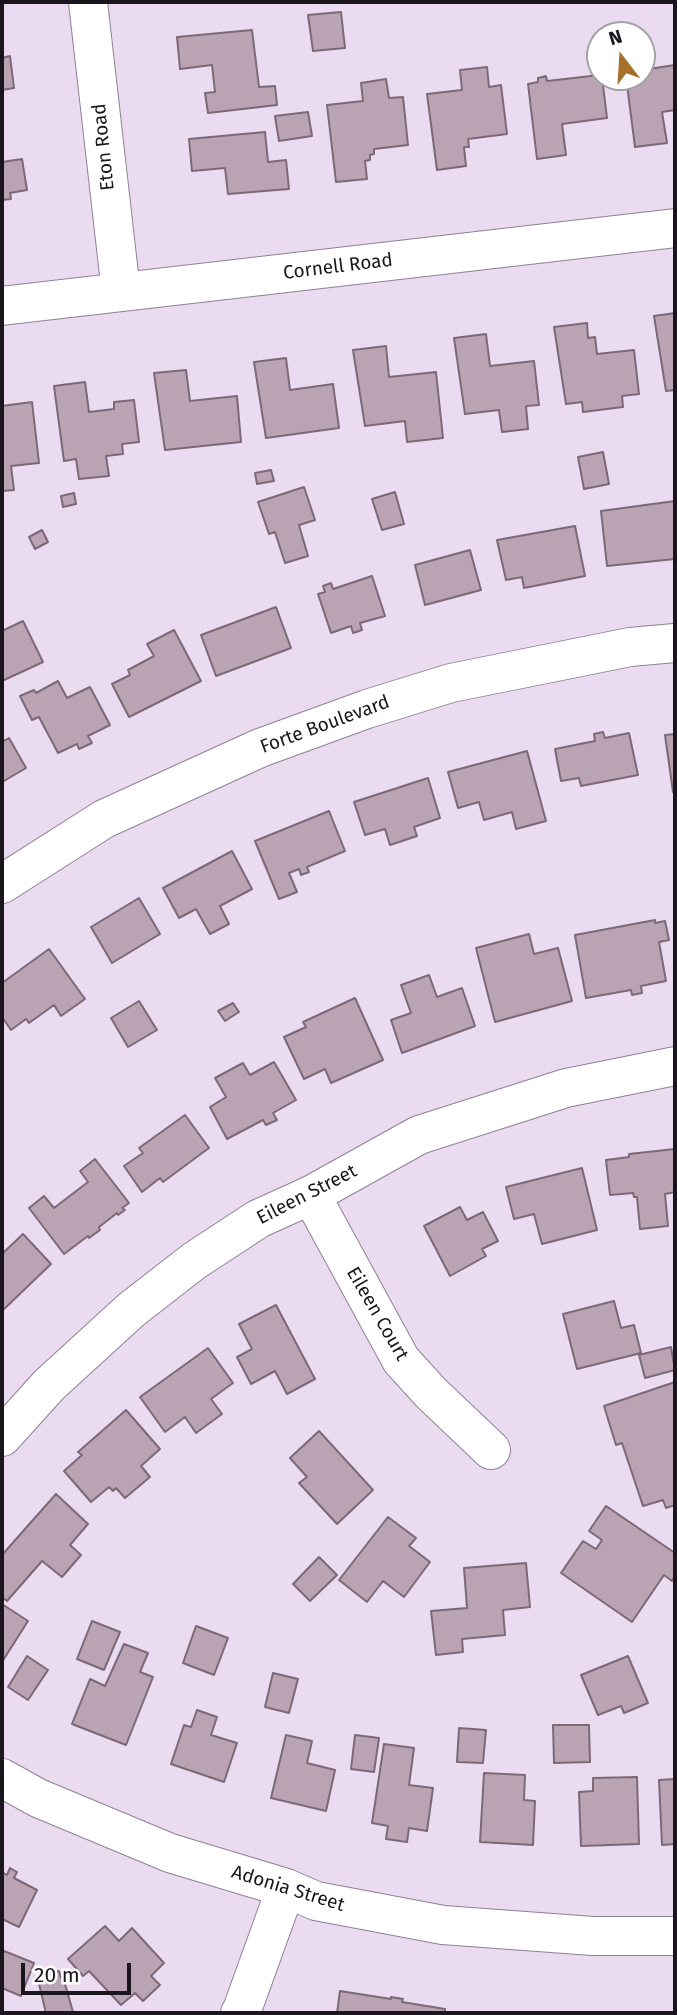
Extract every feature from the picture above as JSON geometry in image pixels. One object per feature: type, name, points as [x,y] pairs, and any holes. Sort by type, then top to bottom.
[{"type":"street","name":"Eton Road","points":[[88,2],[121,292]]},
{"type":"street","name":"Cornell Road","points":[[2,306],[675,228]]},
{"type":"street","name":"Forte Boulevard","points":[[2,884],[104,819],[260,748],[367,709],[451,683],[630,647],[675,643]]},
{"type":"street","name":"Eileen Street","points":[[2,1437],[49,1385],[131,1310],[194,1261],[258,1219],[311,1195],[419,1135],[566,1088],[675,1066]]},
{"type":"street","name":"Eileen Court","points":[[311,1195],[401,1360],[431,1393],[491,1450]]},
{"type":"street","name":"Adonia Street","points":[[2,1778],[38,1798],[170,1853],[285,1888],[316,1901],[443,1925],[593,1936],[675,1936]]},
{"type":"street","points":[[240,2013],[285,1888]]},
{"type":"building","points":[[341,12],[345,48],[313,51],[308,15]]},
{"type":"building","points":[[252,30],[259,87],[275,86],[277,105],[208,113],[205,93],[215,92],[212,65],[180,69],[177,37]]},
{"type":"building","points":[[10,56],[14,88],[2,90],[2,58]]},
{"type":"building","points":[[675,65],[675,110],[662,112],[667,143],[635,147],[628,91],[656,91],[656,68]]},
{"type":"building","points":[[487,67],[489,87],[501,85],[507,134],[468,139],[469,147],[464,147],[466,166],[437,170],[427,94],[462,90],[460,70]]},
{"type":"building","points":[[546,76],[547,81],[586,77],[586,91],[604,91],[607,118],[562,124],[566,155],[537,159],[528,84],[538,82],[538,78]]},
{"type":"building","points":[[386,79],[389,98],[403,97],[408,145],[374,149],[370,160],[365,161],[367,179],[336,182],[327,105],[363,101],[361,83]]},
{"type":"building","points":[[308,112],[312,136],[279,141],[275,116]]},
{"type":"building","points":[[265,132],[268,162],[286,160],[289,189],[228,194],[225,168],[192,171],[189,139]]},
{"type":"building","points":[[22,159],[27,190],[10,193],[11,199],[2,200],[2,162]]},
{"type":"building","points":[[675,313],[675,390],[666,391],[654,316]]},
{"type":"building","points":[[587,323],[588,338],[595,337],[597,354],[634,350],[639,394],[622,396],[623,407],[583,412],[582,402],[566,404],[554,327]]},
{"type":"building","points":[[486,334],[490,366],[534,361],[539,405],[526,406],[528,429],[502,432],[499,410],[465,414],[454,338]]},
{"type":"building","points":[[386,346],[389,377],[436,372],[443,438],[407,442],[405,421],[365,426],[353,350]]},
{"type":"building","points":[[286,358],[290,390],[333,384],[339,428],[266,438],[254,362]]},
{"type":"building","points":[[186,370],[190,401],[237,396],[241,442],[165,450],[154,373]]},
{"type":"building","points":[[85,382],[89,412],[114,409],[114,402],[134,400],[139,442],[122,444],[123,454],[106,456],[109,476],[79,479],[76,459],[64,461],[54,386]]},
{"type":"building","points":[[32,402],[39,463],[11,466],[14,490],[2,491],[2,406]]},
{"type":"building","points":[[603,452],[609,484],[584,489],[578,457]]},
{"type":"building","points":[[271,470],[274,481],[257,484],[255,473]]},
{"type":"building","points":[[304,487],[315,520],[299,525],[308,556],[285,563],[275,532],[269,534],[258,502]]},
{"type":"building","points":[[395,492],[404,524],[382,530],[372,499]]},
{"type":"building","points":[[74,493],[76,504],[63,507],[61,496]]},
{"type":"building","points":[[675,501],[675,559],[607,566],[601,511]]},
{"type":"building","points":[[575,526],[585,576],[524,588],[522,577],[506,580],[497,540]]},
{"type":"building","points":[[42,530],[48,542],[35,549],[29,537]]},
{"type":"building","points":[[470,550],[481,590],[425,605],[415,565]]},
{"type":"building","points":[[372,576],[385,616],[360,623],[362,630],[353,633],[351,626],[331,633],[318,594],[325,592],[323,586],[331,583],[333,589]]},
{"type":"building","points":[[276,607],[291,648],[216,676],[201,635]]},
{"type":"building","points":[[23,621],[43,662],[2,681],[2,631]]},
{"type":"building","points":[[174,630],[201,681],[129,717],[112,684],[130,675],[128,670],[154,656],[147,644]]},
{"type":"building","points":[[58,681],[67,698],[90,687],[110,725],[88,736],[92,743],[79,749],[77,744],[58,753],[39,717],[32,720],[20,696],[34,690],[36,693]]},
{"type":"building","points":[[603,732],[605,738],[629,733],[638,775],[581,786],[579,778],[561,781],[555,749],[595,741],[594,734]]},
{"type":"building","points":[[675,734],[675,792],[673,792],[665,735]]},
{"type":"building","points":[[9,738],[26,768],[4,781],[2,742]]},
{"type":"building","points":[[527,751],[546,821],[516,829],[512,812],[484,820],[479,802],[458,808],[448,772]]},
{"type":"building","points":[[428,778],[440,818],[414,827],[417,836],[390,845],[385,829],[365,835],[354,802]]},
{"type":"building","points":[[329,811],[345,851],[307,867],[309,872],[301,875],[299,869],[289,873],[297,892],[279,899],[255,841]]},
{"type":"building","points":[[232,851],[252,889],[220,906],[229,924],[210,934],[196,909],[179,918],[163,888]]},
{"type":"building","points":[[139,898],[160,934],[112,963],[91,927]]},
{"type":"building","points":[[655,920],[655,923],[665,921],[669,940],[659,942],[666,981],[641,986],[642,993],[632,995],[631,990],[586,998],[575,935]]},
{"type":"building","points":[[529,934],[534,954],[558,948],[572,1001],[495,1022],[476,948]]},
{"type":"building","points":[[49,949],[85,999],[61,1016],[54,1005],[29,1023],[26,1019],[11,1030],[2,1017],[2,983]]},
{"type":"building","points":[[429,975],[437,997],[462,988],[475,1026],[402,1053],[391,1020],[411,1013],[401,985]]},
{"type":"building","points":[[355,998],[383,1060],[331,1083],[325,1069],[304,1079],[284,1037],[306,1027],[303,1022]]},
{"type":"building","points":[[139,1001],[157,1030],[128,1047],[111,1018]]},
{"type":"building","points":[[233,1003],[239,1012],[225,1021],[218,1011]]},
{"type":"building","points":[[274,1062],[296,1100],[273,1113],[277,1120],[266,1125],[263,1120],[227,1139],[210,1107],[226,1097],[215,1078],[243,1063],[250,1075]]},
{"type":"building","points":[[185,1115],[209,1148],[163,1182],[160,1178],[142,1192],[124,1166],[143,1153],[139,1148]]},
{"type":"building","points":[[675,1149],[675,1192],[665,1194],[668,1226],[640,1229],[637,1197],[634,1197],[633,1193],[610,1195],[606,1160],[629,1157],[629,1154]]},
{"type":"building","points":[[95,1159],[129,1203],[122,1208],[125,1210],[99,1227],[100,1230],[64,1254],[29,1208],[44,1196],[54,1208],[88,1182],[80,1171]]},
{"type":"building","points":[[582,1168],[597,1230],[542,1244],[534,1214],[514,1219],[506,1187]]},
{"type":"building","points":[[460,1207],[467,1220],[483,1212],[498,1241],[482,1249],[486,1256],[450,1276],[424,1226]]},
{"type":"building","points":[[23,1234],[51,1264],[2,1311],[2,1252]]},
{"type":"building","points":[[614,1301],[621,1328],[634,1325],[641,1353],[577,1369],[563,1314]]},
{"type":"building","points":[[276,1305],[315,1379],[287,1394],[275,1371],[251,1384],[237,1357],[252,1349],[239,1324]]},
{"type":"building","points":[[671,1347],[675,1370],[645,1378],[639,1355]]},
{"type":"building","points":[[208,1348],[233,1383],[211,1399],[222,1414],[196,1433],[185,1417],[165,1432],[140,1397]]},
{"type":"building","points":[[675,1382],[675,1505],[666,1508],[663,1500],[643,1506],[622,1443],[616,1445],[604,1406]]},
{"type":"building","points":[[126,1410],[160,1449],[141,1466],[150,1477],[125,1498],[116,1488],[113,1491],[109,1487],[91,1502],[64,1471],[82,1455],[78,1452]]},
{"type":"building","points":[[319,1431],[373,1490],[337,1524],[299,1483],[307,1477],[290,1458]]},
{"type":"building","points":[[56,1494],[88,1524],[70,1545],[81,1555],[62,1577],[42,1561],[7,1601],[2,1597],[2,1555]]},
{"type":"building","points":[[606,1506],[675,1553],[675,1576],[672,1581],[664,1575],[632,1622],[561,1573],[583,1541],[596,1549],[602,1540],[589,1531]]},
{"type":"building","points":[[388,1517],[416,1538],[409,1546],[430,1562],[404,1597],[383,1581],[367,1602],[339,1580]]},
{"type":"building","points":[[319,1557],[337,1575],[310,1601],[293,1584]]},
{"type":"building","points":[[526,1563],[530,1607],[503,1610],[505,1635],[462,1639],[463,1652],[436,1655],[431,1611],[467,1608],[464,1568]]},
{"type":"building","points":[[2,1604],[28,1621],[2,1662]]},
{"type":"building","points":[[92,1621],[120,1632],[104,1670],[77,1659]]},
{"type":"building","points":[[196,1626],[228,1638],[214,1675],[183,1663]]},
{"type":"building","points":[[124,1644],[148,1653],[140,1672],[153,1677],[126,1745],[72,1724],[90,1679],[105,1686]]},
{"type":"building","points":[[27,1656],[48,1670],[28,1700],[8,1687]]},
{"type":"building","points":[[628,1656],[648,1703],[624,1713],[621,1706],[598,1715],[581,1675]]},
{"type":"building","points":[[273,1673],[298,1679],[289,1713],[265,1707]]},
{"type":"building","points":[[197,1710],[217,1717],[211,1735],[237,1743],[224,1782],[171,1764],[184,1725],[191,1727]]},
{"type":"building","points":[[553,1725],[589,1725],[590,1762],[554,1763]]},
{"type":"building","points":[[459,1728],[486,1730],[483,1763],[457,1762]]},
{"type":"building","points":[[286,1735],[312,1741],[307,1763],[335,1770],[326,1811],[271,1798]]},
{"type":"building","points":[[355,1735],[379,1738],[374,1772],[351,1769]]},
{"type":"building","points":[[384,1744],[414,1748],[409,1785],[433,1788],[427,1831],[409,1828],[407,1842],[386,1839],[388,1826],[372,1823]]},
{"type":"building","points":[[484,1773],[525,1775],[524,1800],[535,1801],[533,1845],[480,1842]]},
{"type":"building","points":[[637,1777],[639,1844],[581,1846],[579,1792],[593,1791],[593,1778]]},
{"type":"building","points":[[675,1779],[675,1844],[662,1845],[659,1780]]},
{"type":"building","points":[[10,1868],[17,1872],[14,1878],[37,1890],[19,1927],[2,1919],[2,1872],[7,1875]]},
{"type":"building","points":[[105,1926],[119,1941],[132,1928],[164,1963],[151,1976],[160,1985],[143,2001],[135,1993],[121,2005],[89,1971],[83,1976],[68,1959]]},
{"type":"building","points":[[4,1951],[34,1963],[21,1996],[2,1988]]},
{"type":"building","points":[[59,1971],[73,2012],[46,2013],[39,1984],[43,1983],[42,1976]]},
{"type":"building","points":[[340,1991],[403,1999],[402,2002],[445,2009],[445,2013],[337,2013]]}]
